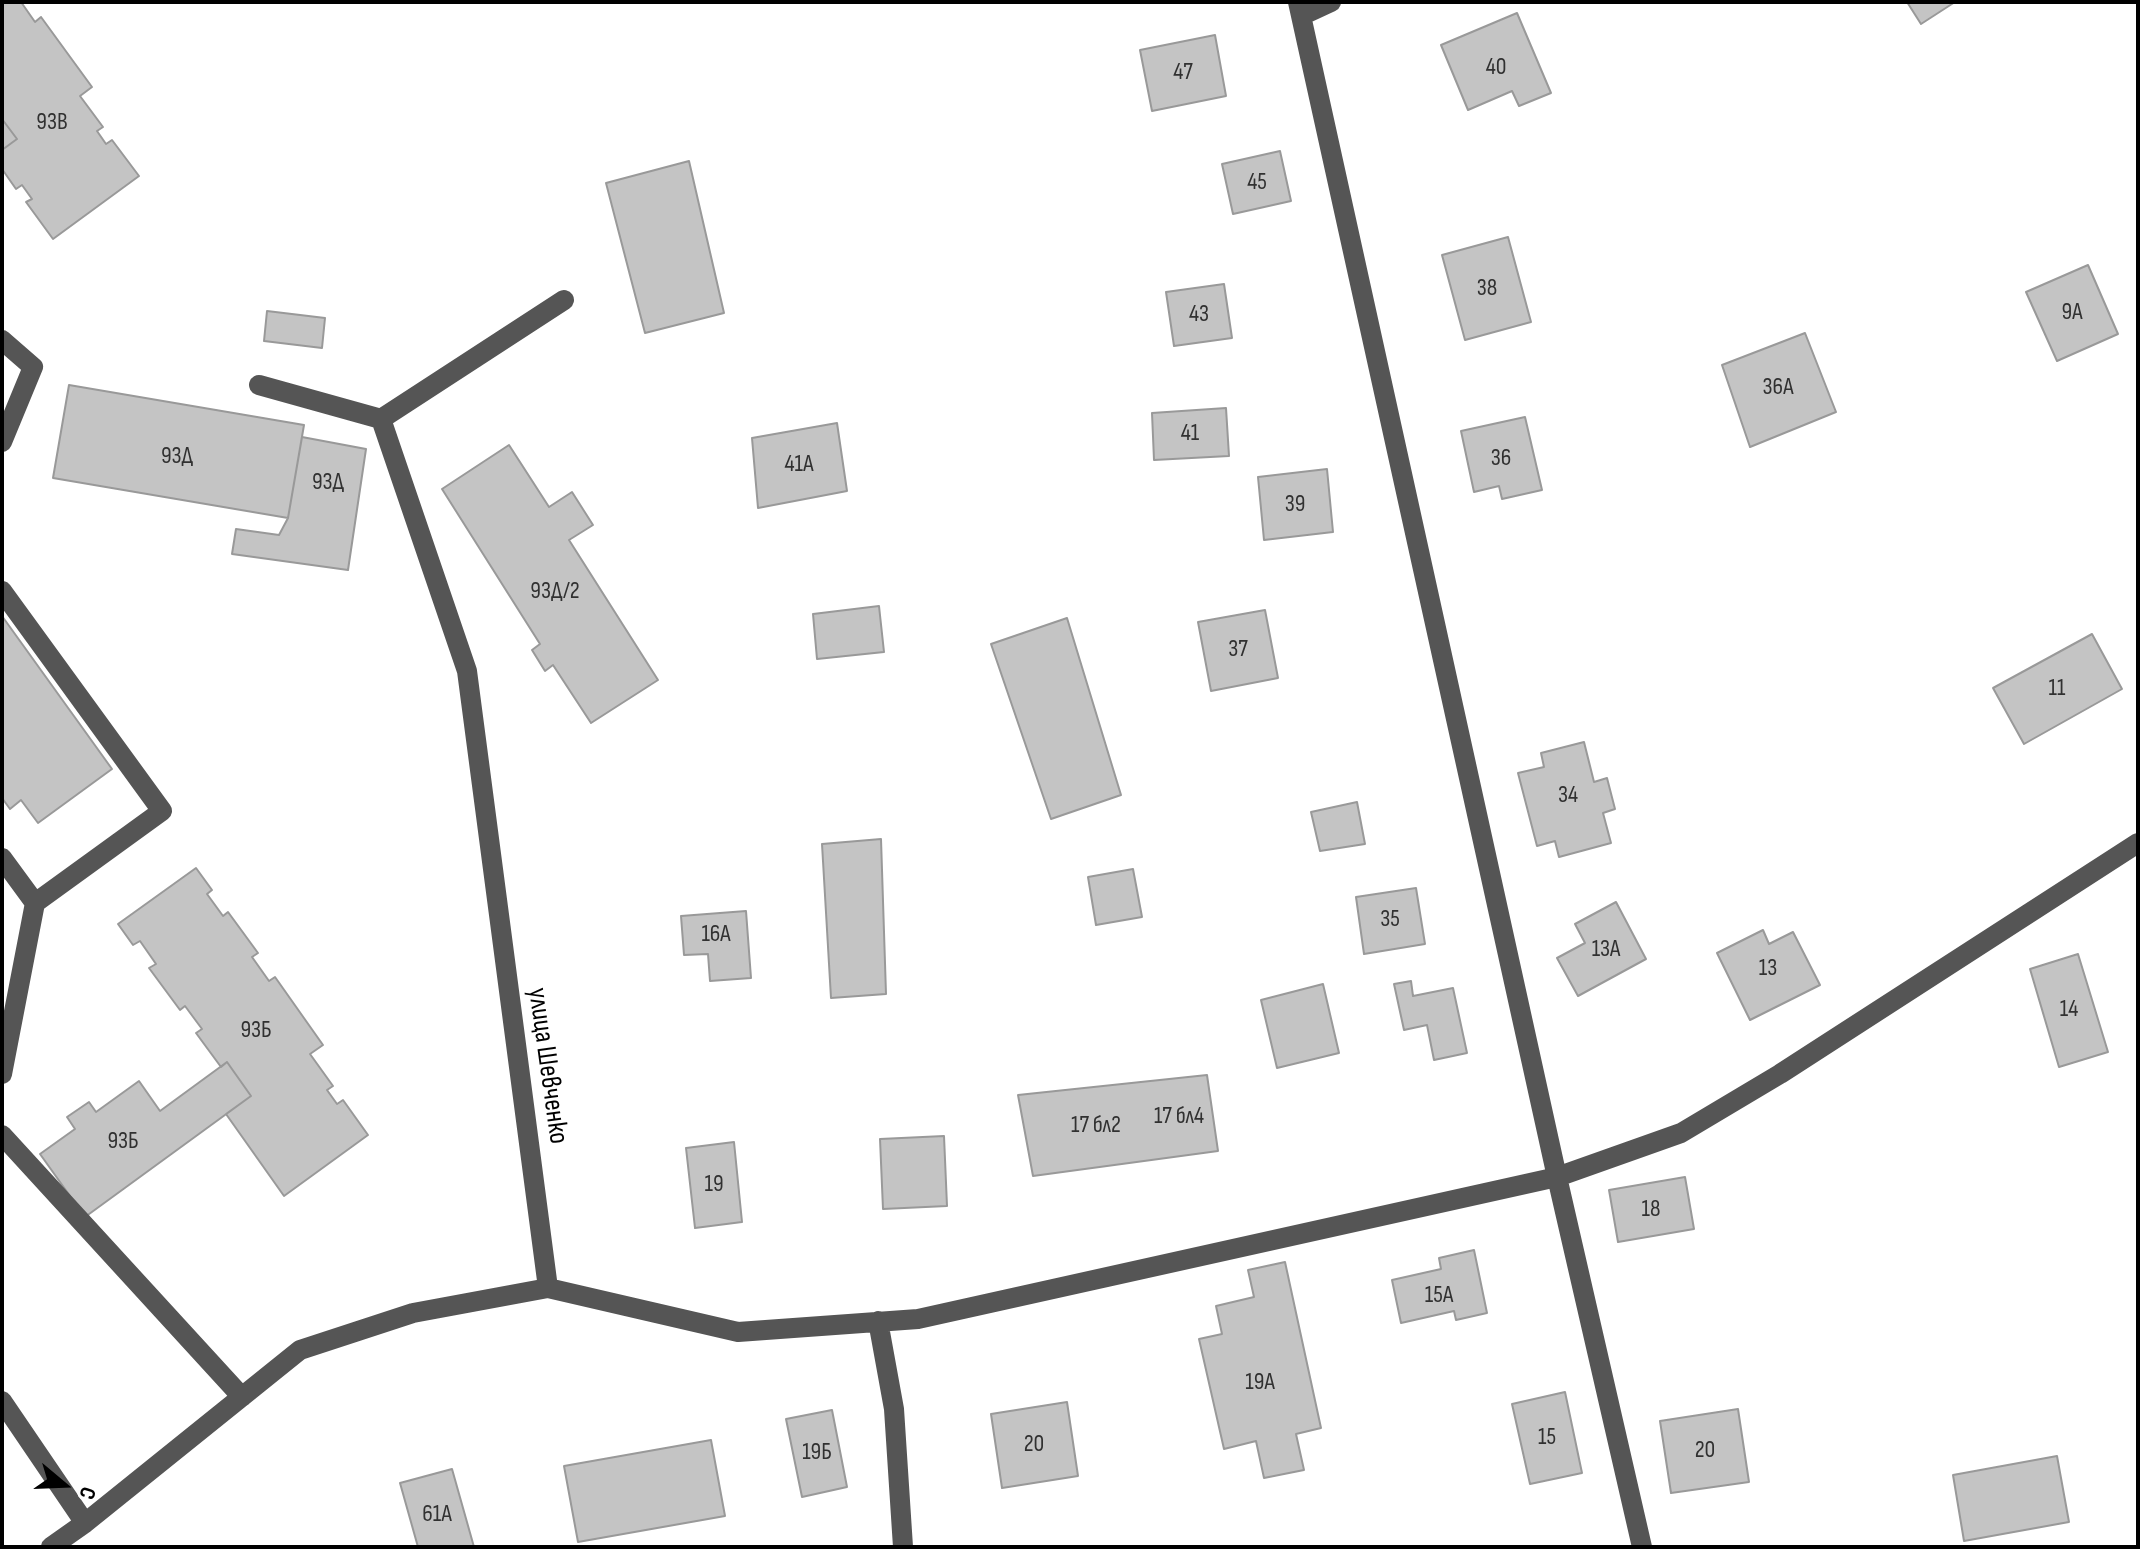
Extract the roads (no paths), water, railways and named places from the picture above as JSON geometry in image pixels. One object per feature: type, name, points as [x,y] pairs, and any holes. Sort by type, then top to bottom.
[{"type":"street","points":[[1331,2],[1301,8],[1557,1177],[1642,1547]]},
{"type":"street","points":[[259,385],[381,419],[564,300]]},
{"type":"street","points":[[2,340],[33,367],[2,442]]},
{"type":"street","name":"улица Шевченко","points":[[381,419],[467,671],[548,1288]]},
{"type":"street","points":[[2,591],[162,811],[35,903],[2,1074]]},
{"type":"street","points":[[51,1547],[300,1350],[413,1313],[548,1288],[738,1332],[918,1319],[1557,1177],[1681,1133],[1780,1074],[2138,843]]},
{"type":"street","points":[[2,858],[35,903]]},
{"type":"street","points":[[2,1135],[242,1397]]},
{"type":"street","points":[[878,1321],[894,1409],[903,1547]]},
{"type":"street","points":[[2,1401],[85,1523]]}]
